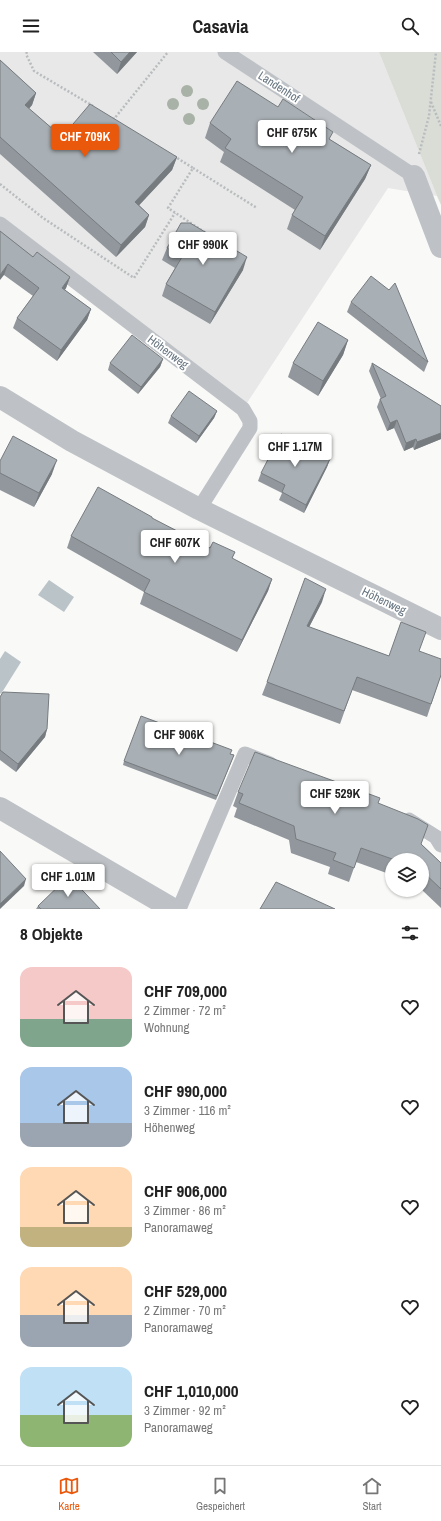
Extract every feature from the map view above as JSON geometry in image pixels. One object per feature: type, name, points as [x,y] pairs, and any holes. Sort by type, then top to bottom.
[{"type":"street","points":[[414,176],[441,247]]},
{"type":"street","name":"Höhenweg","points":[[0,397],[72,441],[199,509],[441,629]]},
{"type":"street","points":[[0,808],[173,909]]},
{"type":"lane","name":"Landenhof","points":[[224,52],[414,176]]},
{"type":"lane","name":"Höhenweg","points":[[0,224],[243,409],[250,421],[250,428],[199,509]]},
{"type":"lane","points":[[179,909],[245,754],[281,768]]},
{"type":"lane","points":[[396,812],[436,837],[441,845]]},
{"type":"path","points":[[28,52],[26,54],[34,71],[94,107]]},
{"type":"path","points":[[108,115],[114,119],[168,52]]},
{"type":"path","points":[[414,176],[429,116],[436,52]]},
{"type":"path","points":[[430,102],[441,126]]},
{"type":"path","points":[[173,156],[257,208]]},
{"type":"path","points":[[193,168],[168,208],[216,239]]},
{"type":"path","points":[[0,184],[43,218],[134,278],[175,213]]},
{"type":"shaded area","points":[[0,52],[379,52],[437,196],[388,188],[243,409],[0,224]]},
{"type":"shaded area","points":[[379,52],[441,52],[441,205],[437,196]]},
{"type":"shaded area","points":[[49,580],[74,597],[64,612],[38,595]]},
{"type":"shaded area","points":[[5,651],[21,662],[1,694],[0,659]]},
{"type":"building","points":[[111,52],[130,52],[121,62]]},
{"type":"building","points":[[0,60],[36,93],[25,105],[62,137],[90,104],[177,157],[135,202],[149,215],[121,245],[0,137]]},
{"type":"building","points":[[237,81],[278,107],[283,99],[333,132],[329,139],[371,165],[325,236],[292,215],[303,197],[225,148],[231,139],[210,123]]},
{"type":"building","points":[[181,223],[190,223],[247,257],[215,312],[166,284],[182,257],[167,248]]},
{"type":"building","points":[[0,231],[33,257],[37,252],[70,277],[62,288],[91,309],[61,350],[17,318],[39,288],[8,264],[0,275]]},
{"type":"building","points":[[371,276],[389,290],[395,283],[428,362],[351,302]]},
{"type":"building","points":[[318,322],[348,340],[323,381],[293,363]]},
{"type":"building","points":[[132,335],[163,359],[141,387],[110,363]]},
{"type":"building","points":[[372,363],[441,406],[441,433],[417,442],[416,439],[406,443],[397,420],[390,423],[380,399],[386,396]]},
{"type":"building","points":[[189,391],[217,411],[199,436],[171,416]]},
{"type":"building","points":[[281,434],[330,459],[306,505],[282,492],[285,485],[261,473]]},
{"type":"building","points":[[13,436],[57,460],[39,493],[0,473],[0,461]]},
{"type":"building","points":[[98,487],[152,518],[210,548],[213,542],[235,552],[232,558],[272,579],[242,640],[144,592],[150,580],[71,536]]},
{"type":"building","points":[[305,578],[326,589],[307,626],[389,656],[401,622],[426,632],[419,651],[441,659],[441,675],[431,704],[357,677],[344,711],[267,682]]},
{"type":"building","points":[[3,692],[49,694],[47,729],[18,764],[0,750],[0,697]]},
{"type":"building","points":[[141,716],[232,750],[230,754],[234,755],[217,796],[124,761]]},
{"type":"building","points":[[255,752],[380,798],[378,803],[418,819],[428,825],[421,844],[441,863],[441,889],[429,878],[429,853],[385,853],[385,856],[361,848],[354,868],[333,860],[336,853],[296,839],[294,826],[239,803],[243,794],[238,792]]},
{"type":"building","points":[[0,851],[26,879],[0,904]]},
{"type":"building","points":[[69,876],[100,909],[41,909],[38,906]]},
{"type":"building","points":[[276,882],[335,909],[260,909]]}]
